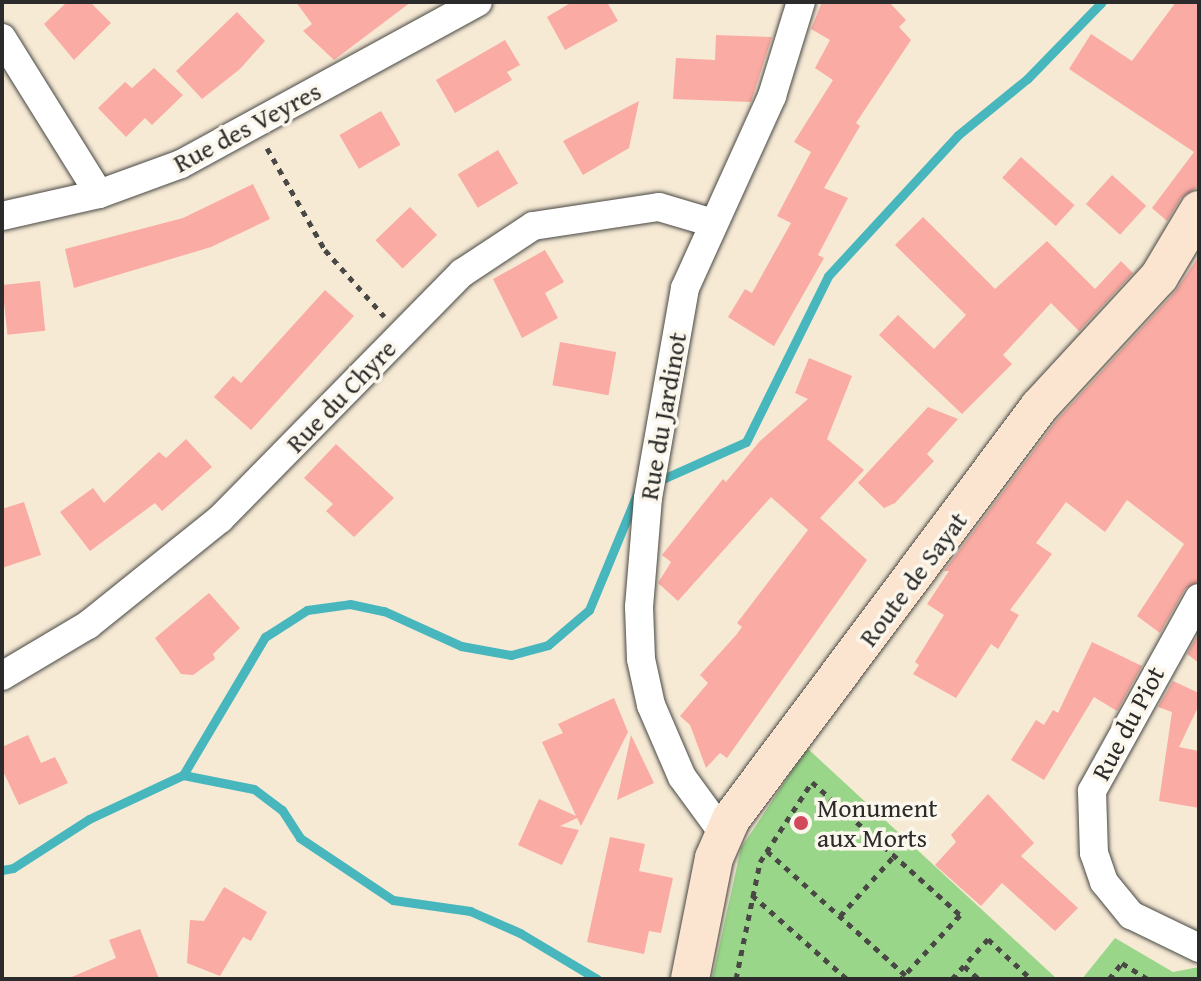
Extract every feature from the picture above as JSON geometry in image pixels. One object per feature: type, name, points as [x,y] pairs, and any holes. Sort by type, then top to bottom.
[{"type":"street","name":"Rue des Veyres","points":[[2,216],[99,194],[181,164],[478,2]]},
{"type":"street","name":"Rue du Jardinot","points":[[723,833],[682,777],[651,705],[641,659],[639,607],[648,498],[685,288],[772,96],[801,2]]},
{"type":"street","points":[[2,38],[99,194]]},
{"type":"street","name":"Rue du Chyre","points":[[2,676],[88,625],[220,519],[462,273],[533,226],[659,207],[713,223]]},
{"type":"street","name":"Route de Sayat","points":[[690,979],[723,833],[1039,407],[1159,277],[1199,210]]},
{"type":"street","name":"Rue du Piot","points":[[1199,598],[1092,791],[1094,853],[1104,882],[1131,915],[1199,948]]},
{"type":"path","points":[[254,125],[325,250],[400,335]]},
{"type":"path","points":[[736,979],[752,895],[767,851],[812,782],[960,915],[903,977],[767,851]]},
{"type":"path","points":[[840,916],[894,856]]},
{"type":"path","points":[[752,895],[847,979]]},
{"type":"path","points":[[952,979],[988,939],[1031,979]]},
{"type":"path","points":[[1109,979],[1122,963],[1148,979]]},
{"type":"path","points":[[964,966],[979,979]]},
{"type":"green space","points":[[807,748],[1057,979],[712,979],[741,848]]},
{"type":"green space","points":[[1115,938],[1173,972],[1199,967],[1199,979],[1082,979]]},
{"type":"building","points":[[67,2],[90,2],[111,23],[74,60],[44,24]]},
{"type":"building","points":[[296,2],[411,2],[334,60],[303,31],[312,24]]},
{"type":"building","points":[[572,2],[607,2],[618,21],[565,50],[547,17]]},
{"type":"building","points":[[822,2],[889,2],[906,20],[899,27],[911,40],[856,123],[860,126],[824,188],[848,198],[818,255],[824,258],[774,346],[728,317],[745,289],[752,293],[791,223],[777,216],[811,152],[794,142],[833,80],[815,68],[830,40],[811,29]]},
{"type":"building","points":[[1176,2],[1199,2],[1199,186],[1181,198],[1167,221],[1152,208],[1194,152],[1069,69],[1091,34],[1132,61]]},
{"type":"building","points":[[237,12],[265,41],[240,69],[202,99],[176,71]]},
{"type":"building","points":[[716,35],[772,37],[751,102],[673,99],[676,58],[715,60]]},
{"type":"building","points":[[505,40],[520,65],[507,72],[512,80],[455,113],[436,80]]},
{"type":"building","points":[[154,68],[183,95],[152,125],[145,118],[126,137],[98,108],[125,82],[132,88]]},
{"type":"building","points":[[639,101],[629,148],[583,175],[563,141]]},
{"type":"building","points":[[381,111],[400,145],[359,169],[339,135]]},
{"type":"building","points":[[498,150],[518,183],[478,208],[458,174]]},
{"type":"building","points":[[1021,157],[1075,205],[1056,226],[1002,178]]},
{"type":"building","points":[[1112,175],[1146,206],[1120,235],[1086,204]]},
{"type":"building","points":[[253,184],[270,219],[211,247],[74,288],[65,249],[183,218]]},
{"type":"building","points":[[410,207],[437,235],[403,268],[375,240]]},
{"type":"building","points":[[923,217],[995,289],[1047,241],[1095,289],[1121,261],[1133,273],[1079,331],[1051,303],[1003,355],[1012,364],[962,414],[879,335],[898,315],[934,349],[966,315],[895,245]]},
{"type":"building","points":[[545,250],[564,282],[545,293],[558,318],[522,338],[493,279]]},
{"type":"building","points":[[1199,256],[1199,581],[1185,589],[1160,633],[1137,616],[1184,544],[1127,500],[1105,532],[1066,502],[1036,543],[1052,554],[1010,610],[1019,615],[998,649],[991,644],[956,698],[913,674],[919,665],[915,662],[944,615],[927,604],[949,571],[944,571],[1056,421],[1175,292]]},
{"type":"building","points":[[40,281],[45,331],[7,335],[2,285]]},
{"type":"building","points":[[325,290],[354,316],[251,430],[214,397],[233,376],[241,383]]},
{"type":"building","points":[[560,342],[616,352],[608,395],[552,385]]},
{"type":"building","points":[[809,358],[852,376],[827,439],[864,470],[820,518],[867,560],[727,758],[720,753],[706,768],[690,725],[680,716],[708,683],[700,675],[737,634],[742,627],[737,623],[808,530],[771,497],[678,601],[658,583],[671,562],[662,555],[723,479],[726,482],[760,441],[808,399],[795,393]]},
{"type":"building","points":[[928,407],[958,419],[927,454],[934,461],[895,503],[884,508],[858,483]]},
{"type":"building","points":[[186,439],[212,467],[162,511],[155,503],[90,551],[60,512],[93,488],[104,503],[159,452],[166,458]]},
{"type":"building","points":[[336,444],[394,498],[354,537],[326,511],[333,504],[304,478]]},
{"type":"building","points":[[24,502],[41,555],[2,568],[2,509]]},
{"type":"building","points":[[209,593],[240,628],[213,654],[215,659],[193,675],[181,674],[155,638]]},
{"type":"building","points":[[1199,633],[1199,663],[1187,654]]},
{"type":"building","points":[[1092,642],[1142,666],[1117,711],[1094,697],[1044,780],[1011,760],[1036,720],[1044,725],[1053,710],[1058,713]]},
{"type":"building","points":[[1173,681],[1199,693],[1199,705],[1179,747],[1199,751],[1199,808],[1159,801],[1172,712],[1158,707]]},
{"type":"building","points":[[614,698],[628,732],[581,826],[577,818],[560,826],[579,830],[562,865],[518,845],[539,799],[576,816],[542,742],[563,733],[558,724]]},
{"type":"building","points":[[28,735],[41,763],[55,757],[68,783],[19,805],[2,769],[2,747]]},
{"type":"building","points":[[631,735],[654,783],[617,800]]},
{"type":"building","points":[[988,794],[1034,843],[1021,856],[1078,908],[1055,931],[1002,883],[981,906],[935,865],[956,842],[951,835]]},
{"type":"building","points":[[610,837],[645,844],[639,871],[673,878],[661,933],[649,931],[644,954],[587,942]]},
{"type":"building","points":[[224,887],[267,912],[251,941],[243,937],[220,976],[187,963],[190,920],[204,921]]},
{"type":"building","points":[[140,929],[159,979],[67,979],[116,958],[109,940]]},
{"type":"waterway","points":[[656,482],[746,442],[828,276],[958,135],[1027,79],[1102,2]]},
{"type":"waterway","points":[[2,870],[13,868],[89,819],[183,775],[265,637],[307,610],[350,604],[384,611],[461,646],[511,655],[548,645],[589,610],[637,494]]},
{"type":"waterway","points":[[183,775],[254,789],[282,810],[300,838],[393,900],[470,911],[520,933],[597,979]]},
{"type":"place","name":"Monument aux Morts","points":[[801,823]]}]
